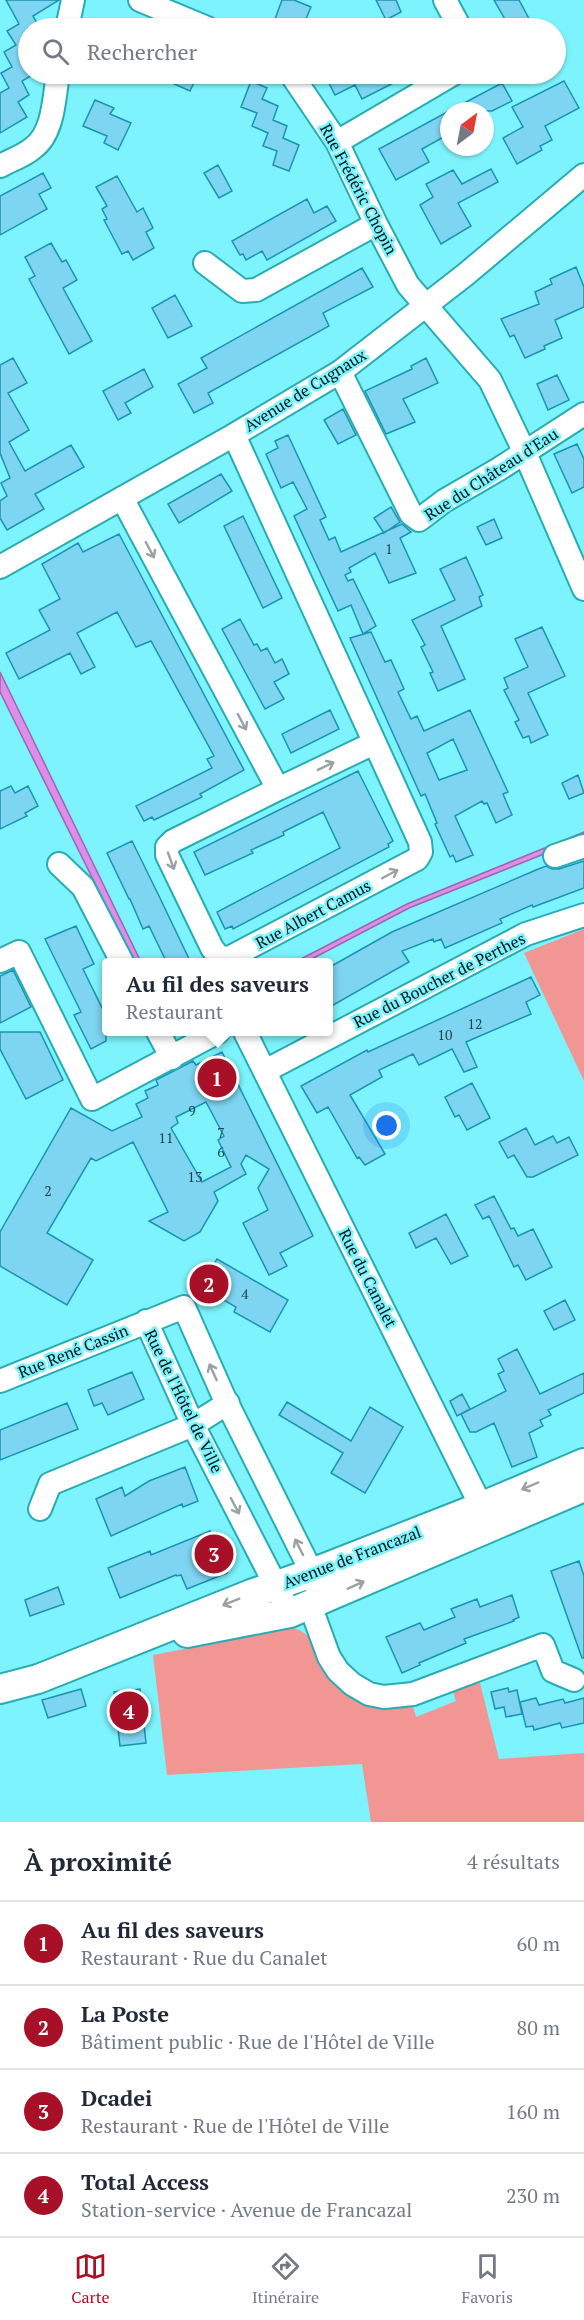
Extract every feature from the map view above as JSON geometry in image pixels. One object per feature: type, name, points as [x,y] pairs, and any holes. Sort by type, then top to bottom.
[{"type":"main road","name":"Avenue de Francazal","points":[[117,1646],[307,1607],[487,1516],[584,1463]]},
{"type":"main road","name":"Avenue de Francazal","points":[[0,1689],[38,1679],[251,1594],[487,1516],[584,1487]]},
{"type":"street","points":[[69,18],[73,0]]},
{"type":"street","points":[[140,0],[183,18]]},
{"type":"street","points":[[445,0],[455,18]]},
{"type":"street","points":[[0,166],[34,148],[43,137],[49,125],[56,84]]},
{"type":"street","name":"Rue Frédéric Chopin","points":[[298,84],[338,142],[376,224],[408,285],[490,380],[524,451],[584,589]]},
{"type":"street","points":[[338,142],[436,84]]},
{"type":"street","name":"Avenue de Cugnaux","points":[[1,563],[234,435],[340,372],[465,275],[584,175]]},
{"type":"street","points":[[205,263],[242,291],[256,290],[376,224]]},
{"type":"street","name":"Rue du Château d'Eau","points":[[340,372],[411,514],[418,520],[444,501],[499,469],[584,414]]},
{"type":"street","name":"Rue Albert Camus","points":[[234,435],[375,742],[420,842],[421,852],[417,859],[229,958],[219,957],[212,948],[167,855],[167,847],[173,841],[375,742]]},
{"type":"street","points":[[122,498],[278,789]]},
{"type":"street","points":[[555,856],[584,846]]},
{"type":"street","points":[[59,864],[83,887],[119,958]]},
{"type":"street","name":"Rue du Boucher de Perthes","points":[[333,1035],[526,934],[584,915]]},
{"type":"street","points":[[0,961],[19,952],[92,1099],[211,1036]]},
{"type":"street","points":[[160,1036],[172,1058]]},
{"type":"street","name":"Rue du Canalet","points":[[247,1036],[487,1516]]},
{"type":"street","name":"Rue du Boucher de Perthes","points":[[265,1071],[332,1036]]},
{"type":"street","name":"Rue de l'Hôtel de Ville","points":[[184,1307],[228,1403],[312,1573],[307,1607],[275,1587],[193,1425],[146,1321],[184,1307]]},
{"type":"street","name":"Rue René Cassin","points":[[0,1381],[146,1321]]},
{"type":"street","points":[[40,1509],[50,1484],[193,1425],[228,1403]]},
{"type":"street","points":[[307,1607],[334,1664],[352,1684],[369,1694],[384,1697],[413,1694],[543,1645],[553,1671],[574,1680]]},
{"type":"shaded area","points":[[0,672],[139,958],[132,958],[0,692]]},
{"type":"shaded area","points":[[584,832],[584,838],[409,908],[314,958],[303,958],[407,904]]},
{"type":"shaded area","points":[[584,929],[584,1081],[524,953]]},
{"type":"shaded area","points":[[294,1628],[312,1641],[329,1674],[412,1703],[416,1717],[456,1701],[452,1689],[479,1679],[499,1759],[584,1753],[584,1822],[371,1822],[362,1764],[167,1775],[153,1655]]},
{"type":"building","points":[[6,0],[59,0],[33,16],[34,18],[18,18],[18,22]]},
{"type":"building","points":[[282,0],[294,0],[311,7],[306,18],[275,18]]},
{"type":"building","points":[[376,0],[396,0],[401,12],[385,18]]},
{"type":"building","points":[[494,0],[519,0],[529,18],[504,18]]},
{"type":"building","points":[[18,25],[18,84],[24,84],[29,95],[18,102],[27,117],[0,133],[0,93],[9,88],[1,73],[12,67],[4,52],[16,45],[7,31]]},
{"type":"building","points":[[174,84],[193,84],[190,91]]},
{"type":"building","points":[[250,84],[258,84],[267,88],[262,99],[278,106],[273,120],[287,126],[283,138],[299,145],[289,171],[273,165],[277,151],[263,146],[268,133],[252,126],[257,113],[241,107]]},
{"type":"building","points":[[330,84],[391,84],[362,99],[355,85],[335,95]]},
{"type":"building","points":[[500,84],[503,84],[512,101],[494,110],[494,102],[466,102]]},
{"type":"building","points":[[558,84],[566,84],[579,108],[545,126],[552,140],[540,146],[542,150],[517,164],[503,138],[523,127],[512,107]]},
{"type":"building","points":[[95,100],[114,108],[110,114],[131,123],[118,150],[104,143],[107,136],[83,126]]},
{"type":"building","points":[[440,116],[440,139],[422,149],[429,162],[396,180],[379,149]]},
{"type":"building","points":[[218,165],[232,191],[219,198],[204,173]]},
{"type":"building","points":[[491,169],[498,182],[458,203],[471,226],[441,244],[420,205],[433,197],[426,184],[453,170],[462,184]]},
{"type":"building","points":[[43,173],[51,188],[39,194],[47,209],[0,235],[0,196]]},
{"type":"building","points":[[117,176],[137,212],[143,208],[153,228],[146,232],[154,248],[133,260],[128,251],[122,254],[104,220],[107,219],[102,209],[107,206],[96,187]]},
{"type":"building","points":[[307,199],[314,213],[327,206],[336,221],[267,260],[262,251],[246,260],[243,254],[240,255],[232,241]]},
{"type":"building","points":[[51,243],[62,262],[66,260],[77,280],[63,288],[92,341],[69,354],[29,279],[35,276],[25,257]]},
{"type":"building","points":[[576,267],[584,287],[584,307],[555,320],[562,338],[525,358],[514,335],[510,337],[501,319],[539,304],[535,292],[552,284],[550,279]]},
{"type":"building","points":[[362,268],[373,287],[323,313],[329,326],[208,393],[213,403],[194,413],[178,384],[207,368],[201,358]]},
{"type":"building","points":[[175,295],[192,326],[168,338],[152,308]]},
{"type":"building","points":[[13,358],[27,383],[8,393],[29,430],[9,442],[25,471],[71,445],[84,467],[35,494],[44,509],[7,530],[0,518],[0,501],[7,496],[1,483],[10,478],[0,453],[0,365]]},
{"type":"building","points":[[426,358],[438,383],[403,399],[415,422],[386,434],[365,391],[412,369],[411,366]]},
{"type":"building","points":[[144,369],[153,387],[125,403],[131,413],[118,420],[103,391]]},
{"type":"building","points":[[557,375],[569,400],[548,410],[537,384]]},
{"type":"building","points":[[343,409],[356,435],[338,444],[324,420]]},
{"type":"building","points":[[288,435],[326,517],[320,520],[329,540],[335,537],[341,552],[402,524],[411,532],[400,538],[416,573],[389,583],[375,553],[349,568],[351,572],[345,575],[348,581],[353,579],[376,626],[363,634],[351,605],[338,611],[294,516],[307,509],[293,482],[281,488],[266,454],[278,448],[275,441]]},
{"type":"building","points":[[577,444],[584,459],[584,487],[572,493],[554,454]]},
{"type":"building","points":[[221,474],[232,491],[179,523],[168,504]]},
{"type":"building","points":[[391,507],[400,522],[384,533],[374,518]]},
{"type":"building","points":[[243,516],[282,598],[263,608],[224,526]]},
{"type":"building","points":[[494,519],[502,538],[486,545],[477,527]]},
{"type":"building","points":[[119,534],[244,770],[200,794],[202,797],[154,820],[152,817],[144,821],[136,806],[212,768],[207,759],[214,756],[151,641],[136,647],[117,612],[77,633],[95,667],[81,674],[70,653],[19,679],[6,653],[50,630],[39,610],[60,599],[42,564],[78,543],[83,552]]},
{"type":"building","points":[[466,557],[483,595],[479,597],[482,606],[441,626],[465,679],[438,691],[430,673],[433,672],[421,647],[425,645],[412,620],[455,600],[440,569]]},
{"type":"building","points":[[240,619],[254,645],[257,644],[261,651],[267,648],[275,663],[282,659],[289,674],[274,682],[284,699],[265,709],[222,629]]},
{"type":"building","points":[[542,627],[565,676],[528,693],[548,735],[531,743],[529,736],[523,738],[515,722],[519,720],[504,690],[508,688],[504,678],[528,667],[515,639]]},
{"type":"building","points":[[371,632],[385,662],[391,660],[404,689],[398,692],[411,719],[417,716],[424,731],[470,710],[508,792],[503,794],[512,815],[496,823],[487,803],[484,804],[482,801],[455,816],[473,855],[456,862],[453,855],[450,857],[425,794],[421,796],[350,638]],"holes":[[[453,739],[467,770],[439,780],[427,753]]]},
{"type":"building","points":[[330,710],[339,729],[291,753],[282,734]]},
{"type":"building","points":[[358,771],[393,841],[388,844],[389,847],[233,929],[232,926],[225,929],[217,912],[340,848],[323,812],[283,832],[284,835],[251,850],[253,853],[205,875],[194,852]]},
{"type":"building","points":[[578,775],[584,793],[569,799],[562,783]]},
{"type":"building","points":[[11,786],[15,793],[28,786],[38,806],[25,813],[27,816],[0,829],[0,791]]},
{"type":"building","points":[[132,841],[189,958],[165,958],[149,926],[143,929],[107,853]]},
{"type":"building","points":[[584,861],[584,888],[533,907],[532,905],[500,919],[502,923],[445,948],[441,939],[434,942],[433,939],[402,951],[409,962],[333,1005],[333,965],[392,932],[536,870],[546,866],[559,869]]},
{"type":"building","points":[[76,926],[94,964],[83,969],[102,1008],[102,1036],[106,1036],[106,1041],[91,1049],[74,1015],[81,1012],[45,939]]},
{"type":"building","points":[[13,970],[31,1007],[0,1023],[0,976]]},
{"type":"building","points":[[531,977],[540,995],[526,1002],[531,1014],[466,1042],[477,1067],[464,1072],[452,1049],[419,1065],[413,1054],[379,1070],[382,1077],[350,1095],[385,1154],[365,1165],[359,1157],[357,1158],[328,1107],[317,1113],[301,1086],[367,1050],[368,1052]]},
{"type":"building","points":[[0,1032],[40,1032],[63,1080],[26,1099],[0,1049]]},
{"type":"building","points":[[222,1052],[313,1236],[280,1253],[287,1266],[269,1275],[243,1223],[268,1210],[258,1188],[269,1169],[246,1155],[241,1164],[246,1174],[214,1192],[218,1201],[200,1232],[184,1241],[149,1221],[168,1212],[133,1142],[96,1161],[91,1158],[47,1233],[93,1260],[67,1305],[0,1266],[0,1232],[71,1108],[112,1131],[142,1117],[136,1104],[148,1098],[145,1091],[158,1085],[156,1080],[193,1061],[196,1065]],"holes":[[[206,1102],[224,1136],[218,1140],[231,1167],[202,1182],[171,1128],[178,1123],[176,1117]]]},
{"type":"building","points":[[472,1083],[490,1118],[467,1130],[459,1115],[455,1117],[445,1097]]},
{"type":"building","points":[[526,1128],[535,1145],[553,1136],[557,1143],[569,1137],[578,1155],[533,1177],[527,1177],[514,1155],[508,1158],[499,1142]]},
{"type":"building","points":[[494,1196],[511,1229],[514,1228],[518,1236],[533,1229],[552,1267],[526,1280],[518,1265],[514,1267],[489,1216],[483,1219],[475,1205]]},
{"type":"building","points":[[446,1214],[468,1256],[451,1264],[436,1238],[416,1248],[409,1233]]},
{"type":"building","points":[[217,1259],[288,1300],[270,1332],[234,1312],[236,1307],[201,1287]]},
{"type":"building","points":[[565,1300],[575,1320],[554,1330],[544,1311]]},
{"type":"building","points":[[517,1349],[540,1394],[584,1373],[584,1393],[548,1410],[551,1415],[540,1420],[543,1426],[529,1433],[537,1457],[512,1467],[494,1423],[476,1432],[470,1432],[461,1414],[506,1391],[498,1374],[504,1371],[498,1359]]},
{"type":"building","points":[[132,1372],[144,1399],[108,1415],[102,1403],[94,1406],[88,1390]]},
{"type":"building","points":[[462,1394],[470,1409],[457,1416],[450,1401]]},
{"type":"building","points":[[287,1402],[351,1441],[370,1407],[403,1427],[365,1493],[331,1473],[343,1453],[279,1415]]},
{"type":"building","points":[[67,1403],[78,1429],[0,1460],[0,1430]]},
{"type":"building","points":[[185,1467],[198,1501],[183,1507],[182,1504],[111,1536],[96,1499],[122,1487],[125,1496],[149,1481]]},
{"type":"building","points":[[210,1531],[227,1573],[187,1589],[181,1575],[176,1575],[120,1598],[108,1568],[150,1551],[151,1555]]},
{"type":"building","points":[[579,1561],[584,1576],[584,1658],[582,1658],[551,1571]]},
{"type":"building","points":[[58,1587],[64,1604],[30,1616],[25,1600]]},
{"type":"building","points":[[512,1595],[519,1617],[514,1621],[464,1639],[466,1643],[419,1663],[420,1665],[402,1673],[386,1637],[420,1623],[424,1630],[455,1617],[451,1609],[477,1599],[480,1607]]},
{"type":"building","points":[[508,1688],[509,1692],[517,1690],[522,1714],[506,1717],[504,1707],[495,1709],[491,1692]]},
{"type":"building","points":[[81,1689],[86,1706],[48,1718],[42,1700]]},
{"type":"building","points":[[140,1689],[146,1743],[120,1746],[114,1692]]},
{"type":"building","points":[[536,1698],[539,1705],[563,1699],[565,1703],[584,1698],[584,1723],[562,1728],[560,1723],[534,1730],[533,1726],[526,1727],[520,1702]]},
{"type":"place","name":"Au fil des saveurs","points":[[217,1078]]},
{"type":"place","name":"La Poste","points":[[209,1284]]},
{"type":"place","name":"Dcadei","points":[[214,1554]]},
{"type":"place","name":"Total Access","points":[[129,1711]]}]
